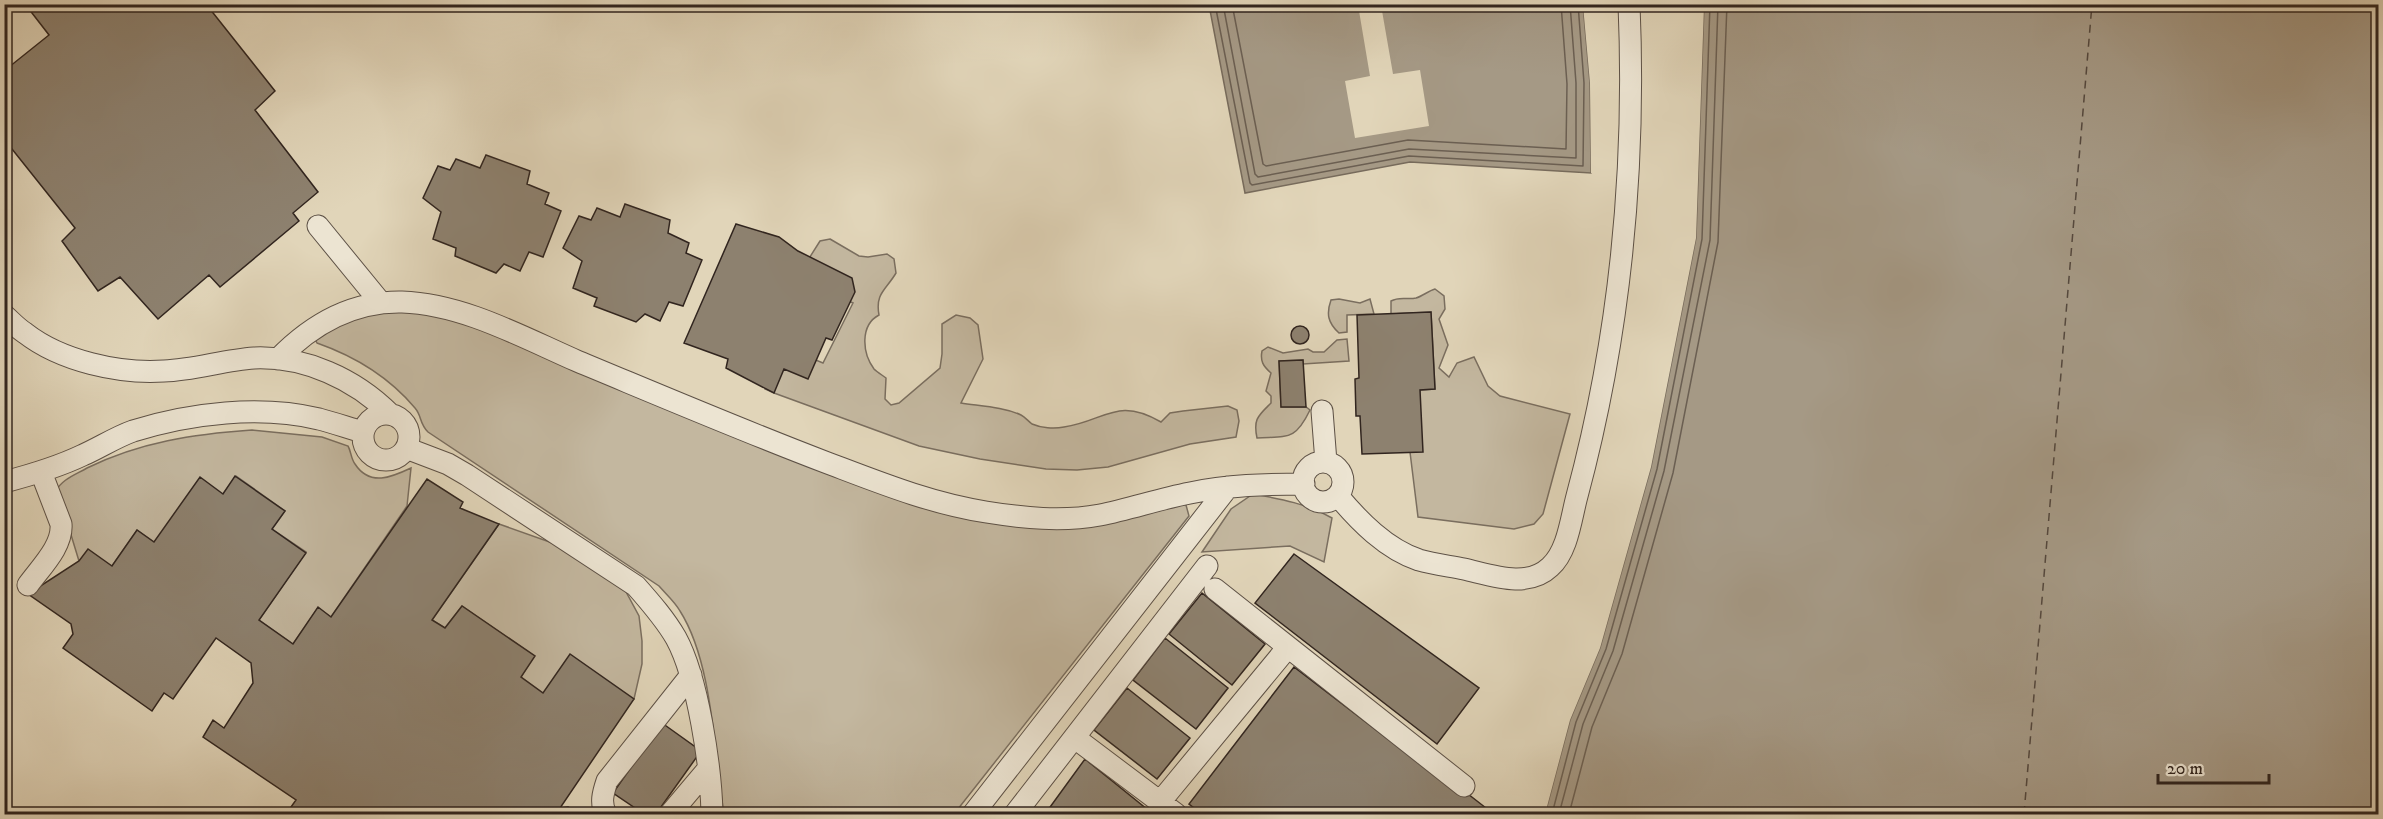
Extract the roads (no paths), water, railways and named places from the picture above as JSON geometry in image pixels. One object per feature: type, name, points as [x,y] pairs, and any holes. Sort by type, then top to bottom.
[{"type":"lane","points":[[1338,496],[1374,533],[1396,548],[1419,559],[1508,579],[1529,579],[1550,568],[1558,559],[1588,454],[1604,381],[1616,307],[1629,169],[1631,104],[1629,4]]},
{"type":"lane","points":[[318,226],[381,303]]},
{"type":"lane","points":[[278,359],[297,339],[330,318],[364,306],[381,303],[418,303],[468,315],[745,432],[922,499],[956,507],[1023,516],[1074,518],[1100,515],[1192,492],[1228,487],[1304,484]]},
{"type":"lane","points":[[4,315],[24,333],[41,344],[78,359],[121,369],[166,371],[255,358],[297,362],[332,374],[364,391],[390,414],[403,421],[407,427],[406,448],[402,454],[388,460],[375,457],[365,447],[363,432],[370,420],[383,414],[390,414]]},
{"type":"lane","points":[[1322,411],[1326,462]]},
{"type":"lane","points":[[4,482],[41,472],[131,432],[176,420],[223,414],[270,413],[317,419],[363,432]]},
{"type":"lane","points":[[406,448],[448,464],[467,475],[636,586],[658,611],[676,639],[691,675],[708,770],[712,814]]},
{"type":"lane","points":[[1326,462],[1332,464],[1341,473],[1342,486],[1338,496],[1324,502],[1313,499],[1305,490],[1304,484],[1309,468],[1314,464],[1326,462]]},
{"type":"lane","points":[[28,585],[56,545],[62,531],[62,524],[41,472]]},
{"type":"lane","points":[[973,814],[1228,487]]},
{"type":"lane","points":[[1016,814],[1207,566]]},
{"type":"lane","points":[[1215,590],[1464,786]]},
{"type":"lane","points":[[1075,738],[1168,808],[1287,647]]},
{"type":"lane","points":[[606,814],[602,795],[607,782],[691,675]]},
{"type":"lane","points":[[670,814],[708,770]]},
{"type":"water","points":[[1209,5],[1583,5],[1590,83],[1591,173],[1410,162],[1245,193]]},
{"type":"water","points":[[1704,5],[2378,5],[2378,814],[1545,814],[1570,720],[1600,648],[1651,467],[1696,238]]}]
